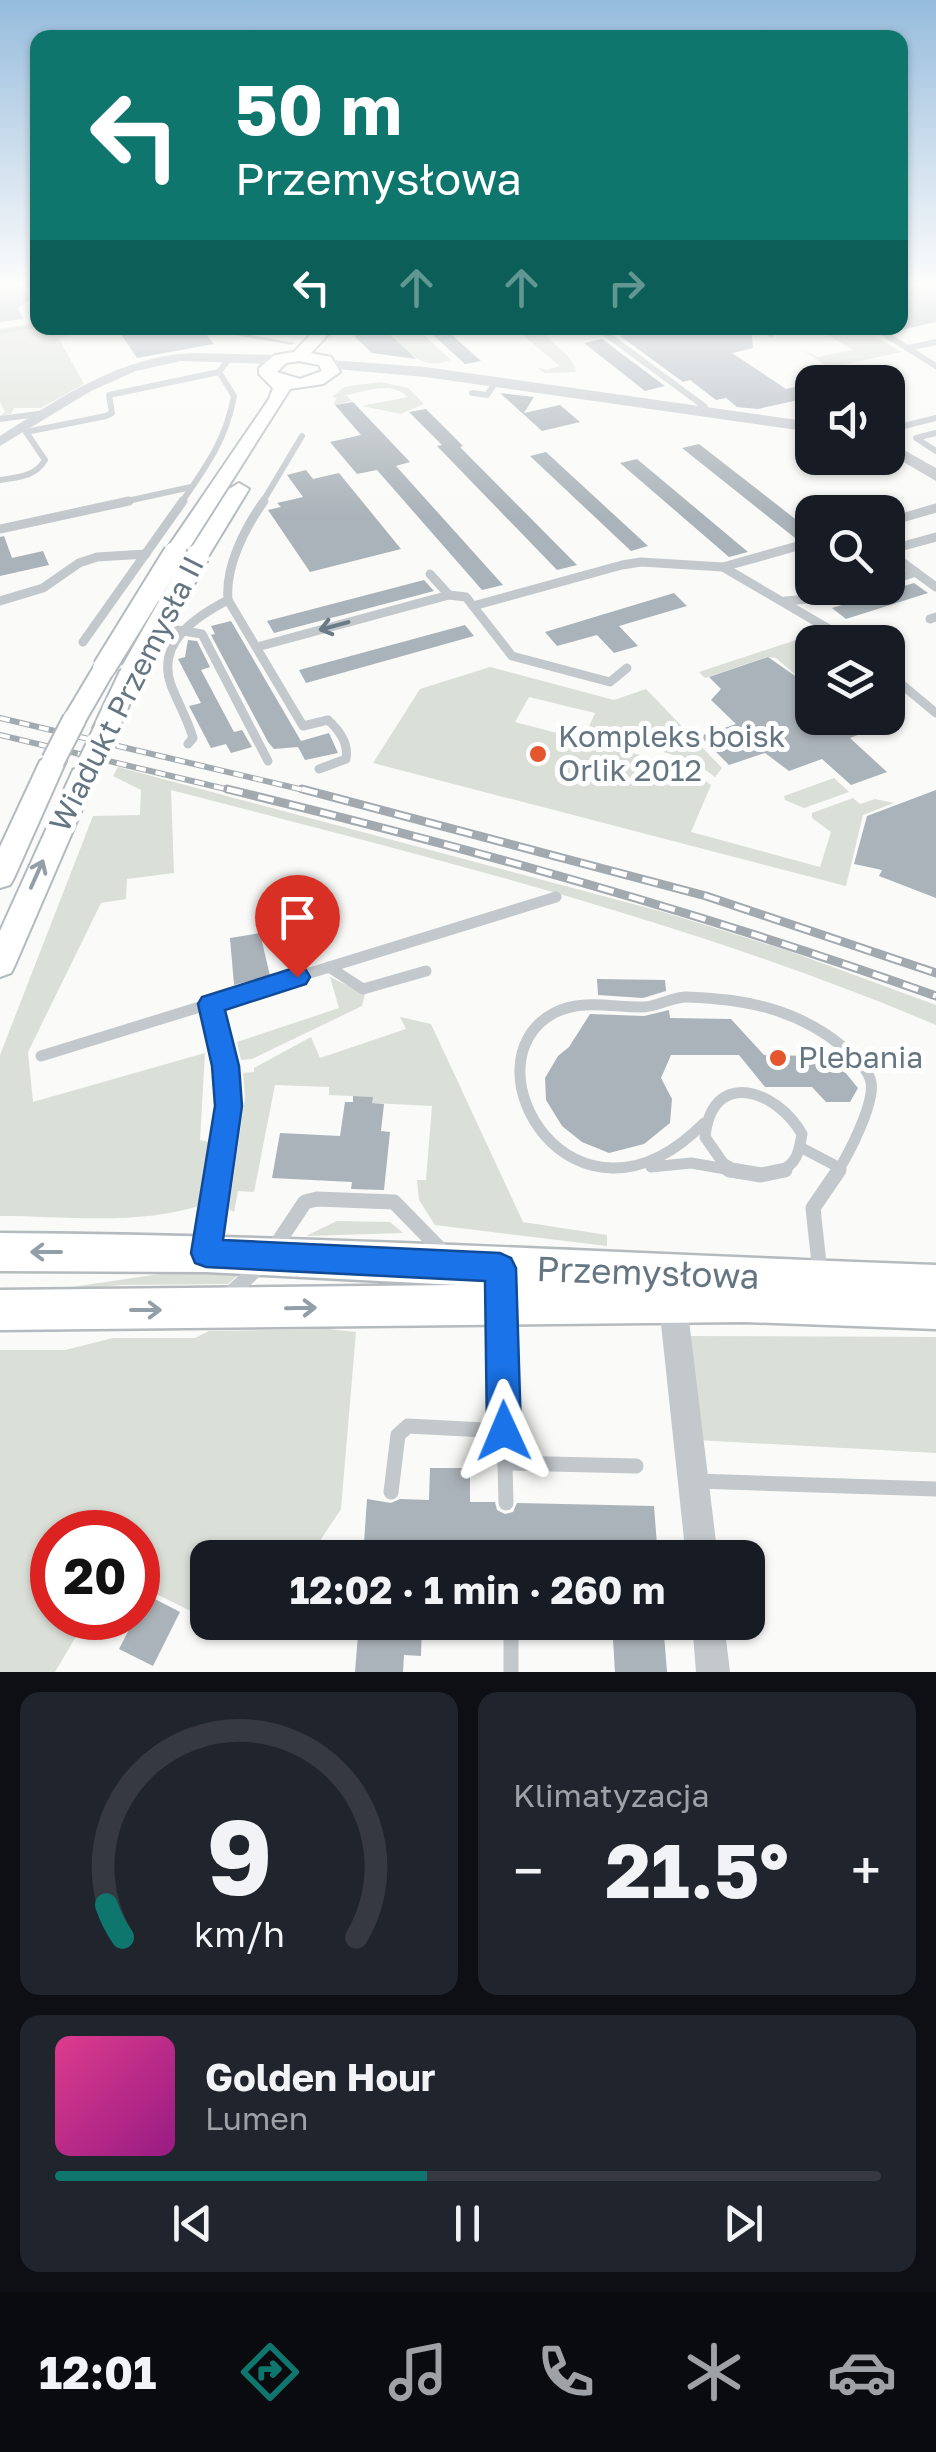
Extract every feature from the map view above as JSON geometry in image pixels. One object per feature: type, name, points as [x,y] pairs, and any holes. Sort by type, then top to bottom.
[{"type":"main road","name":"Wiadukt Przemysła II","points":[[0,878],[53,761],[104,668],[323,371],[325,361]]},
{"type":"main road","points":[[283,362],[323,371]]},
{"type":"main road","points":[[283,362],[323,371]]},
{"type":"main road","name":"Wiadukt Przemysła II","points":[[0,965],[186,554],[278,399],[283,362]]},
{"type":"main road","name":"Przemysłowa","points":[[0,1252],[206,1253],[488,1280],[821,1294],[936,1309]]},
{"type":"main road","name":"Przemysłowa","points":[[0,1310],[204,1309],[488,1280]]},
{"type":"main road","name":"Przemysłowa","points":[[821,1294],[936,1284]]},
{"type":"street","points":[[0,442],[131,368],[161,361]]},
{"type":"street","points":[[266,361],[283,362]]},
{"type":"street","points":[[323,371],[397,371],[795,423]]},
{"type":"street","points":[[905,456],[936,476]]},
{"type":"street","points":[[672,1288],[700,1540]]},
{"type":"street","points":[[710,1640],[713,1672]]},
{"type":"lane","points":[[20,432],[110,414],[108,395],[219,372],[229,361]]},
{"type":"lane","points":[[642,361],[705,409]]},
{"type":"lane","points":[[83,642],[219,448],[234,408],[233,391],[219,372]]},
{"type":"lane","points":[[472,393],[488,394],[496,382]]},
{"type":"lane","points":[[0,419],[45,414]]},
{"type":"lane","points":[[905,426],[936,418]]},
{"type":"lane","points":[[0,480],[37,472],[44,466],[46,460],[20,432]]},
{"type":"lane","points":[[933,450],[916,438],[936,433]]},
{"type":"lane","points":[[302,436],[279,480],[245,527],[227,588],[228,600],[303,726],[328,720],[338,729],[348,750],[346,758],[319,768]]},
{"type":"lane","points":[[905,450],[933,450]]},
{"type":"lane","points":[[0,530],[191,487]]},
{"type":"lane","points":[[905,517],[936,508]]},
{"type":"lane","points":[[936,537],[896,548],[895,557],[936,587]]},
{"type":"lane","points":[[473,606],[641,562],[723,567],[795,547]]},
{"type":"lane","points":[[0,601],[43,588],[78,564],[97,558],[146,554]]},
{"type":"lane","points":[[723,567],[822,625]]},
{"type":"lane","points":[[905,576],[916,572]]},
{"type":"lane","points":[[430,574],[449,595]]},
{"type":"lane","points":[[257,647],[449,595],[466,597],[512,656],[610,682],[626,668]]},
{"type":"lane","points":[[188,744],[193,738],[191,730],[166,664],[185,630],[228,600]]},
{"type":"lane","points":[[782,601],[795,600]]},
{"type":"lane","points":[[100,620],[202,634],[268,760]]},
{"type":"lane","points":[[905,688],[936,714]]},
{"type":"lane","points":[[41,1056],[556,897]]},
{"type":"lane","points":[[330,967],[363,989],[426,970]]},
{"type":"lane","points":[[636,1168],[681,1148],[704,1123],[717,1101],[744,1092],[759,1094],[787,1109],[802,1134],[802,1148],[796,1160],[771,1176],[691,1164],[636,1168],[600,1169],[576,1164],[540,1136],[522,1099],[520,1063],[531,1033],[561,1007],[667,1006],[682,996],[762,1005],[800,1019],[848,1050],[871,1077],[852,1150],[812,1208],[821,1294]]},
{"type":"lane","points":[[206,1253],[228,1106],[226,1066],[211,1004]]},
{"type":"lane","points":[[704,1123],[711,1151],[738,1172]]},
{"type":"lane","points":[[802,1148],[840,1168]]},
{"type":"lane","points":[[204,1309],[246,1283],[305,1202],[317,1198],[394,1202],[427,1239],[488,1280],[504,1431],[506,1503]]},
{"type":"lane","points":[[391,1492],[398,1435],[408,1426],[504,1431]]},
{"type":"lane","points":[[505,1462],[636,1466]]},
{"type":"lane","points":[[695,1481],[936,1489]]},
{"type":"lane","points":[[511,1640],[511,1672]]},
{"type":"shaded area","points":[[0,361],[71,361],[84,384],[41,408],[14,408],[11,414],[0,416],[5,412],[0,402]]},
{"type":"shaded area","points":[[554,361],[571,361],[576,372],[544,373],[537,367],[546,370],[560,366]]},
{"type":"shaded area","points":[[820,361],[861,361],[826,365]]},
{"type":"shaded area","points":[[380,382],[408,388],[424,404],[401,414],[362,406],[408,397],[388,388],[346,395],[352,401],[333,405],[337,398],[332,397],[344,387]]},
{"type":"shaded area","points":[[795,640],[795,674],[776,658],[767,657],[705,678],[699,672]]},
{"type":"shaded area","points":[[490,667],[614,700],[646,689],[722,768],[715,777],[692,760],[587,731],[595,713],[529,697],[515,722],[686,767],[711,785],[691,832],[820,867],[831,832],[812,818],[812,813],[853,798],[860,804],[875,799],[894,803],[863,815],[846,886],[373,763],[420,689]]},
{"type":"shaded area","points":[[118,767],[663,912],[789,951],[936,1005],[936,1025],[749,954],[654,923],[462,866],[171,790],[174,873],[127,879],[126,899],[101,903],[28,1052],[33,1102],[205,1053],[200,1140],[215,1143],[204,1204],[130,1217],[0,1216],[0,1055],[93,816],[140,815],[141,790],[113,776]]},
{"type":"shaded area","points":[[834,778],[849,792],[804,808],[785,800],[784,796]]},
{"type":"shaded area","points":[[330,977],[365,994],[362,1006],[252,1059],[241,1060],[237,1042],[339,1008]]},
{"type":"shaded area","points":[[400,1017],[431,1024],[523,1222],[607,1235],[607,1246],[435,1225],[419,1200],[417,1180],[426,1180],[432,1106],[372,1103],[372,1097],[329,1095],[329,1087],[275,1085],[254,1192],[238,1191],[234,1212],[229,1209],[245,1097],[243,1073],[254,1072],[254,1068],[311,1037],[320,1058],[406,1029]]},
{"type":"shaded area","points":[[337,1221],[390,1222],[403,1233],[306,1236]]},
{"type":"shaded area","points":[[187,1270],[236,1271],[238,1275],[228,1284],[122,1285],[0,1297],[0,1289],[65,1288]]},
{"type":"shaded area","points":[[209,1331],[356,1332],[341,1509],[320,1540],[190,1540],[190,1611],[160,1596],[160,1510],[30,1510],[30,1640],[74,1640],[55,1672],[0,1672],[0,1350],[65,1350],[113,1338],[195,1338]]},
{"type":"shaded area","points":[[684,1336],[936,1337],[936,1453],[696,1440]]},
{"type":"building","points":[[607,361],[632,361],[665,386],[645,391]]},
{"type":"building","points":[[654,361],[744,361],[786,389],[795,387],[795,401],[758,409],[737,407],[726,398],[716,400],[690,380],[683,382]]},
{"type":"building","points":[[500,393],[534,397],[524,413],[560,405],[580,422],[542,431]]},
{"type":"building","points":[[353,402],[410,462],[396,466],[503,585],[482,590],[377,470],[357,474],[330,442],[361,435],[335,405]]},
{"type":"building","points":[[426,409],[577,565],[557,570],[409,412]]},
{"type":"building","points":[[699,444],[795,519],[795,538],[682,448]]},
{"type":"building","points":[[546,452],[648,546],[631,551],[530,456]]},
{"type":"building","points":[[637,459],[748,552],[729,557],[620,463]]},
{"type":"building","points":[[306,470],[313,479],[339,473],[401,549],[310,572],[268,510],[281,507],[277,503],[303,497],[287,475]]},
{"type":"building","points":[[4,536],[12,558],[43,551],[49,565],[0,576],[0,537]]},
{"type":"building","points":[[424,580],[434,591],[274,633],[267,621]]},
{"type":"building","points":[[914,583],[928,593],[905,600],[905,586]]},
{"type":"building","points":[[674,593],[687,606],[619,626],[638,646],[614,653],[597,635],[557,646],[545,632]]},
{"type":"building","points":[[842,605],[890,605],[846,619],[832,608]]},
{"type":"building","points":[[231,621],[301,741],[329,733],[338,753],[305,760],[298,747],[274,749],[268,742],[211,635],[215,634],[211,626]]},
{"type":"building","points":[[465,625],[474,636],[306,683],[299,670]]},
{"type":"building","points":[[188,640],[197,641],[210,667],[201,670],[234,732],[242,730],[252,747],[231,753],[226,744],[211,748],[189,706],[201,703],[178,659],[185,657]]},
{"type":"building","points":[[768,657],[795,676],[795,735],[858,735],[850,738],[887,772],[851,785],[822,759],[789,771],[765,753],[729,765],[700,736],[736,724],[711,700],[721,689],[709,677]]},
{"type":"building","points":[[936,790],[936,898],[879,876],[882,870],[854,864],[867,816]]},
{"type":"building","points":[[260,933],[270,976],[234,985],[230,938]]},
{"type":"building","points":[[597,979],[665,980],[666,991],[643,998],[598,995]]},
{"type":"building","points":[[669,1010],[670,1018],[731,1019],[764,1055],[812,1056],[824,1071],[844,1071],[858,1088],[850,1102],[826,1102],[812,1087],[765,1087],[739,1055],[671,1055],[661,1078],[672,1099],[670,1123],[644,1144],[609,1153],[582,1142],[562,1126],[546,1100],[545,1078],[558,1056],[569,1047],[590,1014],[644,1016]]},
{"type":"building","points":[[353,1096],[373,1097],[372,1103],[384,1104],[381,1131],[390,1132],[384,1190],[351,1189],[352,1182],[272,1178],[280,1133],[340,1136],[345,1102],[353,1102]]},
{"type":"building","points":[[430,1468],[470,1468],[470,1502],[495,1502],[497,1510],[505,1514],[513,1512],[517,1503],[654,1506],[657,1540],[364,1540],[367,1499],[391,1503],[400,1499],[429,1500]]},
{"type":"building","points":[[160,1602],[180,1612],[153,1666],[119,1649],[124,1640],[160,1640]]},
{"type":"building","points":[[358,1640],[421,1640],[421,1656],[404,1655],[403,1672],[355,1672]]},
{"type":"building","points":[[613,1640],[664,1640],[667,1672],[615,1672]]},
{"type":"railway","points":[[0,718],[312,792]]},
{"type":"railway","points":[[0,735],[238,792]]},
{"type":"railway","points":[[227,789],[584,883],[936,996]]},
{"type":"railway","points":[[302,789],[706,896],[936,973]]},
{"type":"place","name":"Kompleks boisk Orlik 2012","points":[[538,754]]},
{"type":"place","name":"Plebania","points":[[778,1058]]},
{"type":"route","points":[[297,977],[211,1004],[226,1066],[228,1106],[206,1253],[500,1268],[504,1431]]}]
